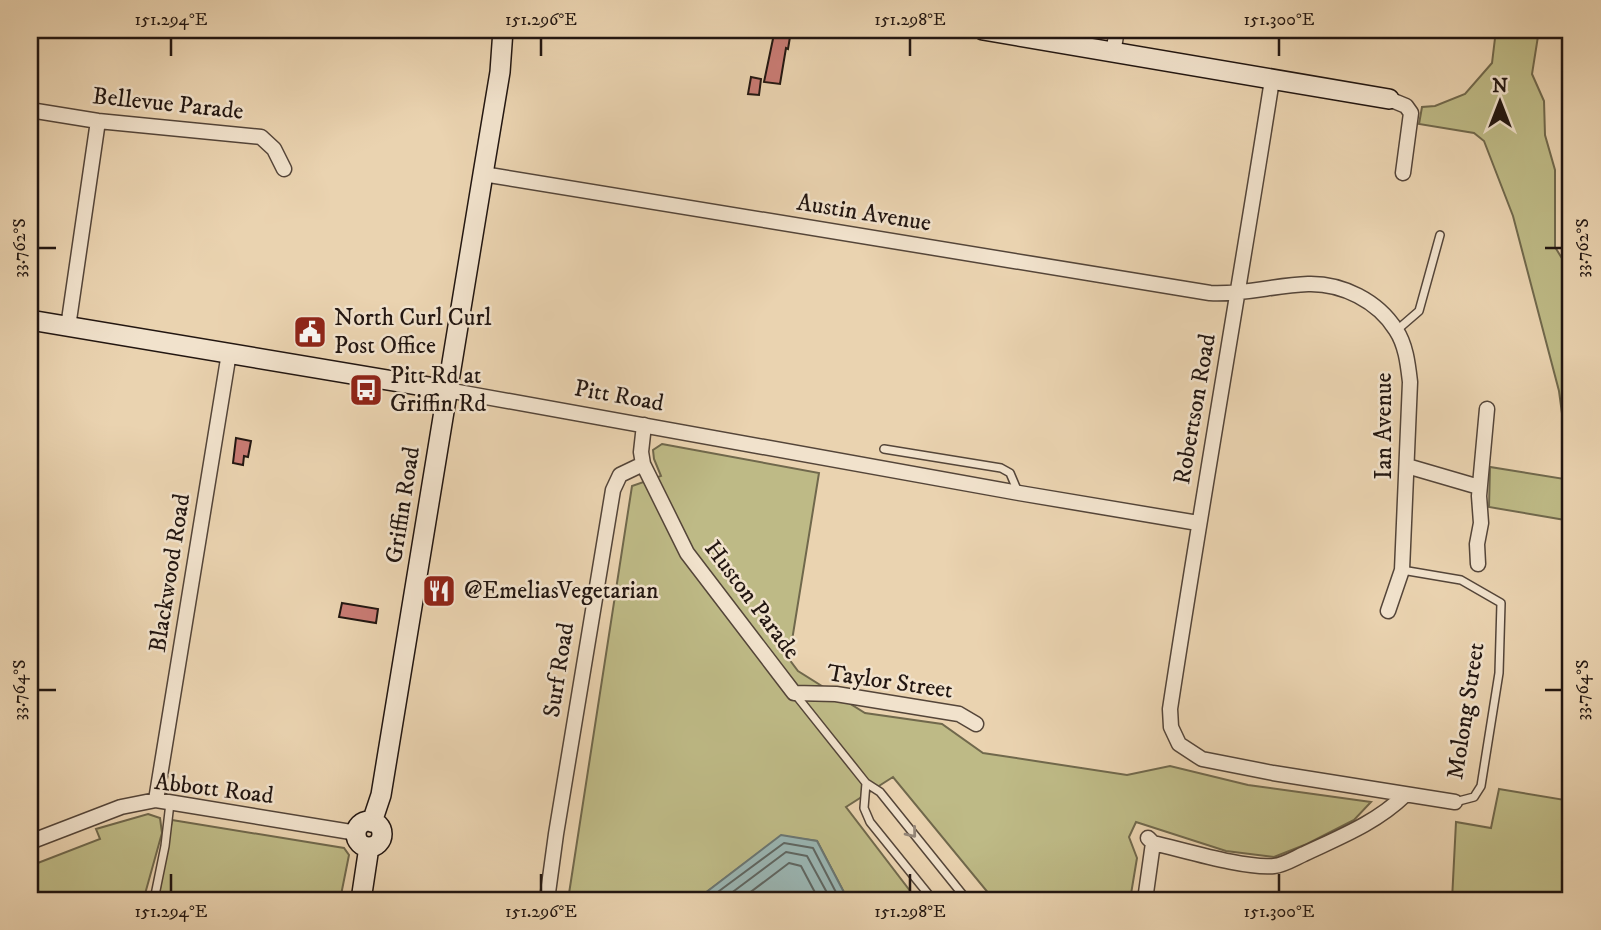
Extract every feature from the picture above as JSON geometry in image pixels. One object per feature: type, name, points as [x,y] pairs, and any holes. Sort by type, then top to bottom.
[{"type":"main road","name":"Griffin Road","points":[[361,900],[366,834],[381,795],[484,174],[500,72],[503,30]]},
{"type":"main road","points":[[990,30],[1389,99]]},
{"type":"main road","name":"Pitt Road","points":[[30,320],[447,390]]},
{"type":"street","points":[[1114,53],[1117,30]]},
{"type":"street","name":"Robertson Road","points":[[1179,744],[1171,727],[1170,709],[1198,523],[1272,80]]},
{"type":"street","points":[[1389,99],[1406,106],[1411,113],[1403,173]]},
{"type":"street","name":"Bellevue Parade","points":[[30,110],[99,121],[261,137],[274,149],[284,169]]},
{"type":"street","points":[[68,327],[99,121]]},
{"type":"street","name":"Austin Avenue","points":[[484,174],[1210,293],[1238,293]]},
{"type":"street","name":"Ian Avenue","points":[[1238,293],[1308,284],[1326,285],[1361,297],[1397,330],[1410,382],[1402,570],[1388,611]]},
{"type":"street","name":"Blackwood Road","points":[[163,801],[229,353]]},
{"type":"street","name":"Pitt Road","points":[[447,390],[1198,523]]},
{"type":"street","points":[[1478,564],[1481,523],[1479,487],[1487,409]]},
{"type":"street","name":"Huston Parade","points":[[644,425],[641,452],[643,464],[687,553],[794,693]]},
{"type":"street","name":"Surf Road","points":[[547,900],[613,490],[620,475],[643,464]]},
{"type":"street","points":[[1407,466],[1479,487]]},
{"type":"street","name":"Taylor Street","points":[[794,693],[836,694],[959,714],[976,724]]},
{"type":"street","name":"Molong Street","points":[[1179,744],[1202,759],[1405,796],[1455,802]]},
{"type":"street","points":[[1145,900],[1150,840],[1257,865],[1276,866],[1358,829],[1391,809],[1405,796]]},
{"type":"street","name":"Abbott Road","points":[[30,842],[121,807],[163,801],[366,834]]},
{"type":"lane","points":[[1397,330],[1414,317],[1422,304],[1440,235]]},
{"type":"lane","points":[[884,449],[1001,468],[1010,473],[1019,493]]},
{"type":"lane","name":"Molong Street","points":[[1402,570],[1461,580],[1502,603],[1499,673],[1481,786],[1474,797],[1455,802]]},
{"type":"lane","name":"Huston Parade","points":[[794,693],[866,783],[880,792],[967,900]]},
{"type":"lane","points":[[866,783],[864,808],[870,822],[933,900]]},
{"type":"lane","points":[[154,900],[164,846],[163,801]]},
{"type":"shaded area","points":[[1496,30],[1539,30],[1532,74],[1544,101],[1545,135],[1555,170],[1555,247],[1571,273],[1571,521],[1489,507],[1490,467],[1564,479],[1570,473],[1559,391],[1513,216],[1484,141],[1474,133],[1419,124],[1422,107],[1435,106],[1465,94],[1492,63]]},
{"type":"shaded area","points":[[662,444],[819,473],[789,659],[798,671],[865,713],[942,724],[983,753],[1127,775],[1170,766],[1248,785],[1371,802],[1354,820],[1274,857],[1226,851],[1136,822],[1129,837],[1137,858],[1130,900],[994,900],[893,777],[846,807],[917,900],[848,900],[817,841],[781,836],[696,900],[568,900],[632,486],[661,476],[653,450]]},
{"type":"shaded area","points":[[1499,789],[1571,801],[1571,900],[1452,900],[1456,822],[1491,828]]},
{"type":"shaded area","points":[[148,814],[160,818],[162,833],[145,894],[146,900],[30,900],[30,866],[100,839],[96,829]]},
{"type":"shaded area","points":[[172,820],[344,848],[349,855],[340,900],[158,900]]},
{"type":"water","points":[[781,835],[817,841],[848,900],[696,900]]},
{"type":"building","points":[[774,34],[790,37],[780,84],[764,82]]},
{"type":"building","points":[[751,77],[761,79],[759,95],[748,94]]},
{"type":"building","points":[[236,438],[251,441],[248,457],[244,456],[243,465],[233,463]]},
{"type":"building","points":[[342,603],[378,609],[376,623],[339,617]]},
{"type":"place","name":"North Curl Curl Post Office","points":[[310,332]]},
{"type":"place","name":"Pitt Rd at Griffin Rd","points":[[366,390]]},
{"type":"place","name":"@EmeliasVegetarian","points":[[439,591]]}]
